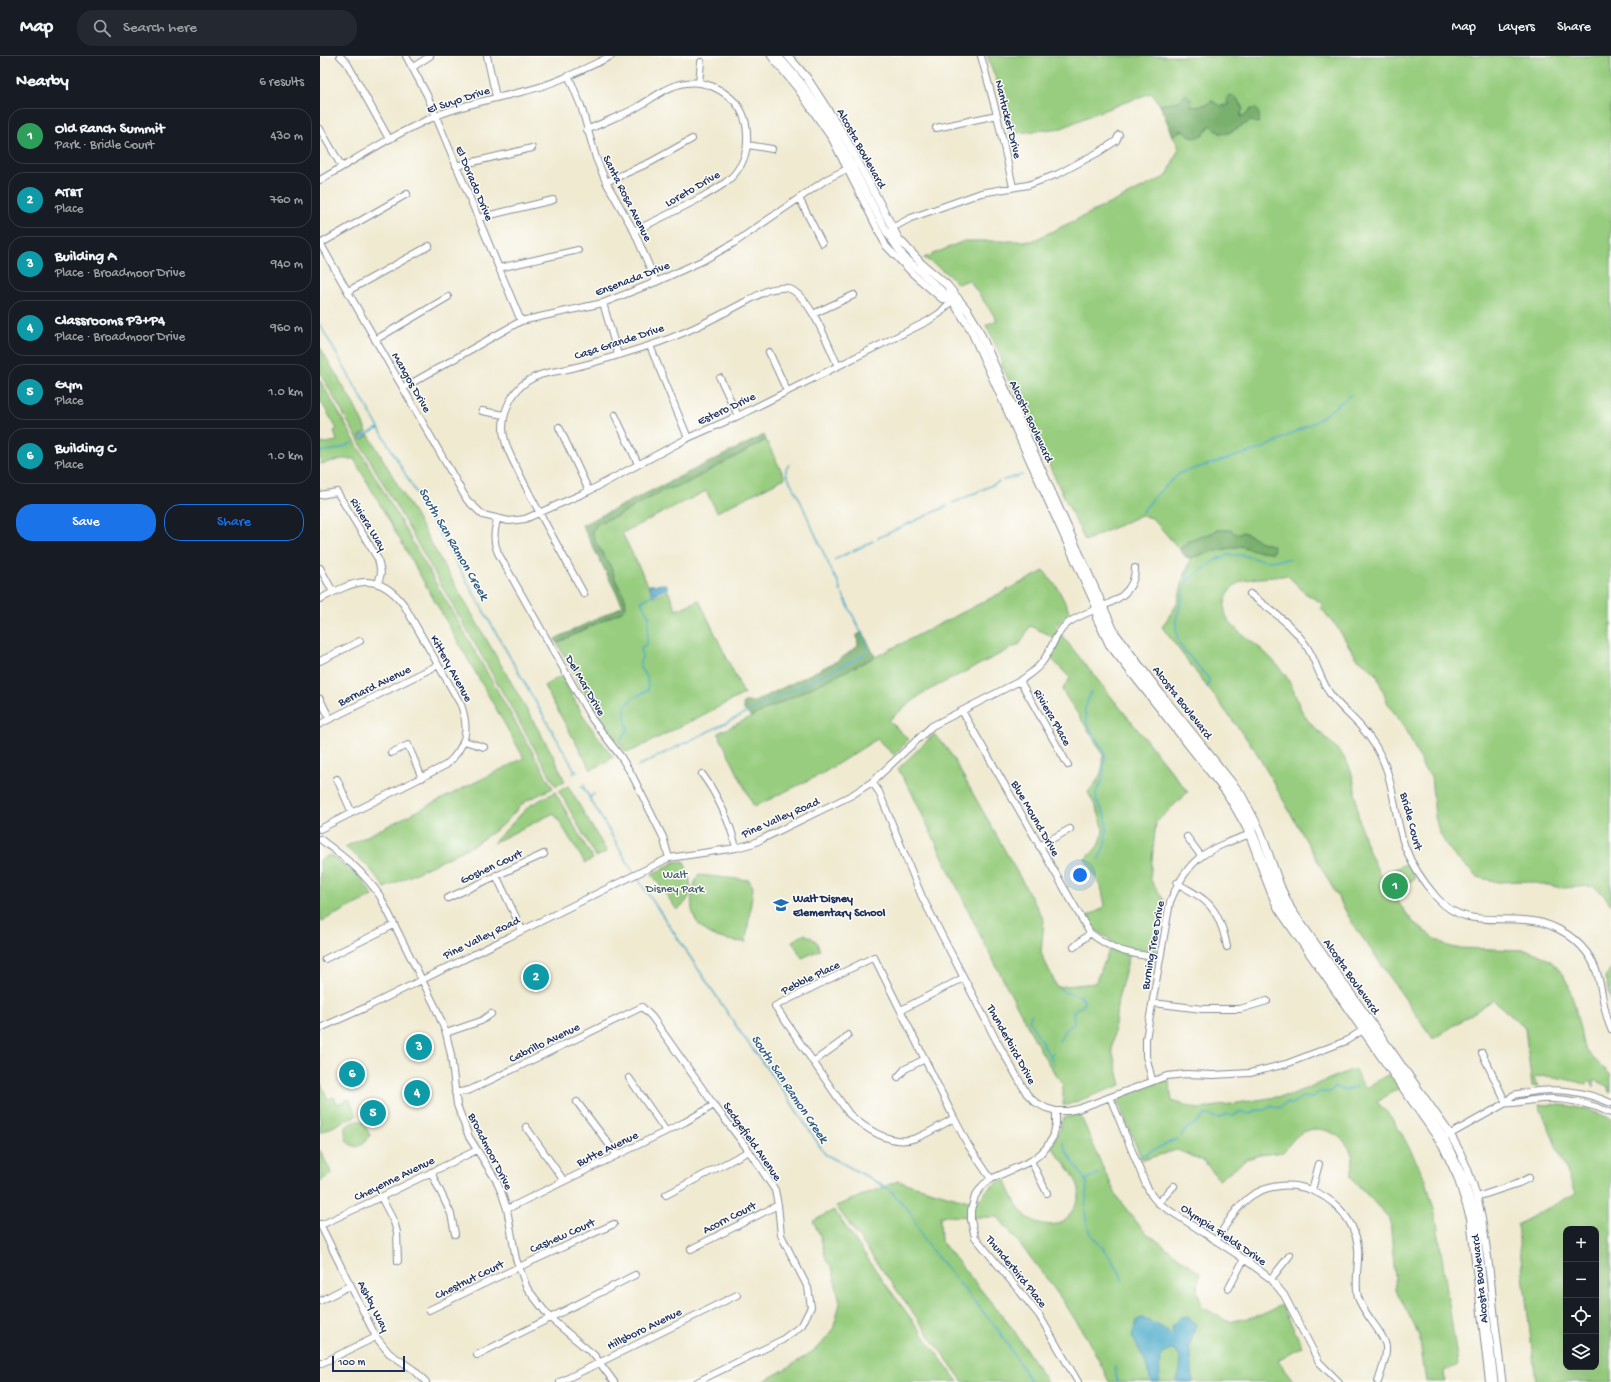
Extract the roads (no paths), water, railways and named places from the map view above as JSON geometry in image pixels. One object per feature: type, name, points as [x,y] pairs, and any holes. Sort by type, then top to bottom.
[{"type":"main road","name":"Alcosta Boulevard","points":[[778,56],[802,84],[820,109],[904,257],[954,298],[970,328],[1101,608],[1111,639],[1235,797],[1254,832],[1275,890],[1284,907],[1444,1138],[1463,1177],[1475,1217],[1494,1382]]},
{"type":"main road","name":"Alcosta Boulevard","points":[[788,56],[807,78],[844,135],[853,166]]},
{"type":"main road","name":"Alcosta Boulevard","points":[[1444,1138],[1462,1154],[1477,1197],[1484,1228],[1502,1382]]},
{"type":"street","points":[[340,56],[347,63],[389,139]]},
{"type":"street","name":"El Dorado Drive","points":[[406,56],[427,95],[521,321]]},
{"type":"street","points":[[413,67],[430,56]]},
{"type":"street","points":[[487,56],[496,98]]},
{"type":"street","name":"El Suyo Drive","points":[[320,180],[389,139],[435,116],[522,92],[569,77],[611,56]]},
{"type":"street","name":"Alcosta Boulevard","points":[[771,56],[797,88],[832,139],[853,166],[886,246],[913,274],[942,299],[954,298]]},
{"type":"street","name":"Nantucket Drive","points":[[981,56],[997,115],[1013,188]]},
{"type":"street","points":[[699,83],[701,62]]},
{"type":"street","name":"Santa Rosa Avenue","points":[[569,77],[581,106],[596,158],[606,182],[634,231],[656,282]]},
{"type":"street","name":"Loreto Drive","points":[[587,130],[633,110],[670,87],[686,83],[699,83],[714,87],[726,94],[736,103],[743,114],[747,126],[748,145],[743,162],[736,173],[728,181],[716,189],[672,213],[634,231]]},
{"type":"street","points":[[936,128],[997,115]]},
{"type":"street","points":[[320,129],[342,167]]},
{"type":"street","points":[[889,230],[911,218],[981,193],[1028,185],[1058,174],[1099,152],[1116,141],[1120,135]]},
{"type":"street","points":[[606,182],[651,162],[692,139]]},
{"type":"street","points":[[748,145],[772,149]]},
{"type":"street","points":[[456,166],[532,148]]},
{"type":"street","name":"Ensenada Drive","points":[[403,388],[521,321],[603,303],[656,282],[704,260],[734,243],[827,179],[853,166]]},
{"type":"street","points":[[320,244],[407,194]]},
{"type":"street","points":[[799,198],[822,243]]},
{"type":"street","points":[[478,218],[553,200]]},
{"type":"street","name":"Mangos Drive","points":[[320,244],[467,500],[483,515],[497,520]]},
{"type":"street","points":[[348,291],[428,246]]},
{"type":"street","points":[[499,268],[578,250]]},
{"type":"street","name":"Casa Grande Drive","points":[[584,594],[539,513],[506,446],[503,430],[504,415],[509,402],[527,381],[543,374],[650,346],[709,321],[768,290],[777,288],[786,288],[795,292],[805,301],[813,314],[838,366]]},
{"type":"street","points":[[813,314],[854,295]]},
{"type":"street","points":[[375,340],[448,297]]},
{"type":"street","name":"Estero Drive","points":[[497,520],[509,522],[525,519],[590,490],[688,438],[738,416],[928,321],[940,313],[954,298]]},
{"type":"street","points":[[603,303],[618,355]]},
{"type":"street","points":[[650,346],[688,438]]},
{"type":"street","points":[[769,352],[787,391]]},
{"type":"street","points":[[720,378],[738,416]]},
{"type":"street","points":[[482,411],[504,415]]},
{"type":"street","points":[[614,414],[638,464]]},
{"type":"street","points":[[559,427],[590,490]]},
{"type":"street","name":"Riviera Way","points":[[320,495],[337,492],[378,559],[381,573],[378,584]]},
{"type":"street","name":"Del Mar Drive","points":[[497,520],[494,543],[498,553],[592,719],[621,757],[632,776],[663,837],[669,858]]},
{"type":"street","points":[[320,568],[334,592]]},
{"type":"street","name":"Pine Valley Road","points":[[320,1028],[367,1007],[420,979],[669,858],[736,848],[754,843],[852,796],[872,782],[932,726],[1020,681],[1033,672],[1044,661],[1052,644],[1068,623],[1101,608],[1126,593],[1132,585],[1135,577],[1135,568]]},
{"type":"street","name":"Kittery Avenue","points":[[320,599],[350,584],[369,582],[378,584],[396,594],[404,605],[461,705],[465,716],[466,729],[464,741],[454,758],[446,765],[320,829]]},
{"type":"street","name":"Bridle Court","points":[[1250,594],[1281,618],[1298,634],[1311,653],[1321,678],[1331,695],[1360,726],[1374,745],[1387,771],[1404,846],[1417,871],[1435,896],[1448,908],[1463,916],[1480,919],[1532,920],[1552,926],[1573,938],[1587,953],[1597,971],[1611,1029]]},
{"type":"street","points":[[320,662],[360,641]]},
{"type":"street","name":"Bernard Avenue","points":[[320,724],[438,665]]},
{"type":"street","name":"Riviera Place","points":[[1020,681],[1068,765]]},
{"type":"street","points":[[320,699],[330,719]]},
{"type":"street","name":"Blue Mound Drive","points":[[962,711],[1090,933],[1107,946],[1121,952],[1160,958]]},
{"type":"street","points":[[464,741],[484,746]]},
{"type":"street","points":[[390,753],[408,745],[422,778]]},
{"type":"street","points":[[702,774],[732,831],[736,848]]},
{"type":"street","points":[[337,779],[352,813]]},
{"type":"street","name":"Thunderbird Drive","points":[[872,782],[879,792],[922,897],[996,1040],[1027,1094],[1035,1102],[1046,1108],[1056,1111],[1078,1109],[1152,1080],[1167,1076],[1186,1074],[1213,1075],[1250,1073],[1286,1064],[1346,1041],[1367,1027]]},
{"type":"street","points":[[1040,846],[1070,829]]},
{"type":"street","name":"Burning Tree Drive","points":[[1152,1080],[1146,1056],[1146,1039],[1170,902],[1178,883],[1188,868],[1201,856],[1228,842],[1254,832]]},
{"type":"street","points":[[1188,837],[1201,856]]},
{"type":"street","name":"Broadmoor Drive","points":[[320,839],[354,865],[369,880],[380,896],[420,979],[435,1006],[446,1033],[451,1055],[457,1106],[476,1150],[496,1180],[508,1209],[512,1241],[518,1267],[527,1288],[550,1318],[583,1345],[600,1362],[614,1382]]},
{"type":"street","name":"Goshen Court","points":[[448,898],[544,854]]},
{"type":"street","points":[[496,875],[522,930]]},
{"type":"street","points":[[1178,883],[1204,900],[1211,907],[1225,934],[1227,947]]},
{"type":"street","points":[[326,959],[394,925]]},
{"type":"street","points":[[1074,947],[1090,933]]},
{"type":"street","name":"Pebble Place","points":[[954,1118],[915,1139],[900,1140],[888,1138],[860,1124],[849,1114],[775,1006],[874,957],[968,1145],[991,1179]]},
{"type":"street","points":[[901,1010],[963,978]]},
{"type":"street","points":[[1153,1003],[1202,1009],[1240,1009],[1267,1001]]},
{"type":"street","name":"Cabrillo Avenue","points":[[455,1093],[470,1090],[642,1007]]},
{"type":"street","name":"Sedgefield Avenue","points":[[642,1007],[652,1017],[714,1105],[749,1151],[775,1190],[781,1235],[808,1288],[811,1307],[802,1326],[782,1340],[697,1382]]},
{"type":"street","points":[[446,1033],[481,1021],[491,1014]]},
{"type":"street","points":[[813,1062],[841,1042],[848,1035]]},
{"type":"street","points":[[1482,1053],[1506,1103]]},
{"type":"street","points":[[898,1076],[905,1069],[925,1059]]},
{"type":"street","points":[[629,1078],[666,1131]]},
{"type":"street","points":[[1444,1138],[1506,1103],[1512,1096],[1546,1090],[1568,1091],[1586,1094],[1611,1103]]},
{"type":"street","name":"Olympia Fields Drive","points":[[1110,1097],[1146,1185],[1152,1196],[1158,1203],[1272,1279],[1284,1295],[1319,1362],[1339,1382]]},
{"type":"street","points":[[1506,1103],[1514,1104],[1547,1098],[1568,1100],[1590,1105],[1611,1113]]},
{"type":"street","points":[[577,1102],[616,1155]]},
{"type":"street","name":"Butte Avenue","points":[[508,1209],[685,1122],[714,1105]]},
{"type":"street","name":"Thunderbird Place","points":[[1056,1111],[1056,1124],[1053,1137],[1040,1155],[1031,1161],[991,1179],[979,1190],[973,1203],[971,1220],[975,1237],[1039,1315],[1078,1382]]},
{"type":"street","points":[[526,1127],[564,1181]]},
{"type":"street","name":"Alcosta Boulevard","points":[[1444,1138],[1470,1218],[1489,1382]]},
{"type":"street","name":"Cheyenne Avenue","points":[[320,1225],[476,1150]]},
{"type":"street","points":[[666,1195],[749,1151]]},
{"type":"street","points":[[1031,1161],[1046,1193]]},
{"type":"street","points":[[1312,1190],[1319,1164]]},
{"type":"street","points":[[431,1172],[451,1214],[455,1234]]},
{"type":"street","points":[[1477,1197],[1519,1183],[1529,1178]]},
{"type":"street","points":[[1158,1203],[1174,1186]]},
{"type":"street","points":[[1216,1241],[1241,1205],[1252,1196],[1273,1187],[1299,1186],[1312,1190],[1328,1198],[1343,1211],[1351,1223],[1356,1236],[1359,1256],[1357,1281],[1358,1296],[1363,1310],[1382,1337],[1386,1346],[1386,1355],[1378,1382]]},
{"type":"street","points":[[381,1197],[394,1222],[397,1232],[398,1261]]},
{"type":"street","name":"Acorn Court","points":[[691,1249],[778,1205]]},
{"type":"street","name":"Cashew Court","points":[[518,1267],[614,1224]]},
{"type":"street","name":"Ashby Way","points":[[320,1225],[376,1337],[389,1353],[414,1370],[425,1382]]},
{"type":"street","points":[[1272,1279],[1290,1255]]},
{"type":"street","points":[[1229,1288],[1244,1259]]},
{"type":"street","name":"Chestnut Court","points":[[429,1310],[518,1267]]},
{"type":"street","points":[[476,1355],[636,1275]]},
{"type":"street","points":[[320,1301],[351,1285]]},
{"type":"street","name":"Hillsboro Avenue","points":[[560,1382],[737,1295]]},
{"type":"street","points":[[320,1364],[376,1337]]},
{"type":"water","points":[[666,584],[668,588],[654,594],[649,585]]},
{"type":"water","points":[[1180,1317],[1188,1317],[1196,1324],[1189,1348],[1191,1354],[1193,1382],[1175,1382],[1179,1374],[1180,1359],[1175,1352],[1171,1350],[1162,1355],[1160,1363],[1160,1382],[1151,1382],[1145,1361],[1132,1336],[1137,1320],[1142,1318],[1162,1327],[1172,1336],[1172,1325]]},
{"type":"waterway","name":"South San Ramon Creek","points":[[320,325],[577,772]]},
{"type":"waterway","points":[[1142,512],[1156,495],[1180,473],[1264,448],[1318,420],[1351,395]]},
{"type":"waterway","points":[[360,438],[379,428]]},
{"type":"waterway","points":[[320,452],[339,449],[352,443]]},
{"type":"waterway","points":[[789,465],[786,469],[786,474],[798,496],[834,576],[838,581],[841,592]]},
{"type":"waterway","points":[[1003,480],[1022,475]]},
{"type":"waterway","points":[[953,503],[999,482]]},
{"type":"waterway","points":[[878,538],[947,506]]},
{"type":"waterway","points":[[853,551],[873,541]]},
{"type":"waterway","points":[[834,560],[850,552]]},
{"type":"waterway","points":[[1207,687],[1209,683],[1208,678],[1179,644],[1176,630],[1176,620],[1187,581],[1217,559],[1228,555],[1240,555],[1267,561],[1290,559]]},
{"type":"waterway","points":[[1187,581],[1188,565]]},
{"type":"waterway","points":[[621,740],[628,729],[625,714],[627,704],[648,690],[647,677],[640,668],[640,662],[642,658],[642,647],[647,644],[649,616],[641,602],[654,594]]},
{"type":"waterway","points":[[638,766],[862,656],[867,651],[867,645],[843,595]]},
{"type":"waterway","points":[[1091,692],[1085,708],[1086,722],[1105,753],[1103,778],[1096,793],[1096,800],[1106,817],[1107,829],[1105,844],[1099,859]]},
{"type":"waterway","name":"South San Ramon Creek","points":[[574,769],[574,774]]},
{"type":"waterway","name":"South San Ramon Creek","points":[[584,784],[585,790],[634,873]]},
{"type":"waterway","name":"South San Ramon Creek","points":[[581,786],[585,790]]},
{"type":"waterway","name":"South San Ramon Creek","points":[[590,797],[594,794]]},
{"type":"waterway","name":"South San Ramon Creek","points":[[636,876],[741,1033],[784,1092],[825,1154],[890,1190],[910,1212],[925,1242],[999,1331],[1031,1382]]},
{"type":"waterway","points":[[1059,988],[1066,993],[1079,995],[1084,1001],[1083,1006],[1076,1009],[1073,1013],[1074,1024],[1066,1030],[1059,1041]]},
{"type":"waterway","points":[[1032,1014],[1029,1020],[1054,1064]]},
{"type":"waterway","points":[[1050,1057],[1053,1052]]},
{"type":"waterway","points":[[1181,1136],[1187,1128],[1196,1124],[1206,1114],[1214,1118],[1220,1118],[1227,1114],[1233,1116],[1240,1112],[1250,1114],[1257,1110],[1265,1110],[1271,1105],[1279,1108],[1286,1103],[1292,1104],[1301,1097],[1312,1098],[1319,1092],[1330,1092],[1335,1087],[1345,1090],[1357,1087]]},
{"type":"waterway","points":[[1141,1156],[1177,1139]]},
{"type":"waterway","points":[[1063,1142],[1066,1151],[1087,1183],[1085,1213],[1089,1232],[1110,1257],[1121,1275],[1122,1281]]},
{"type":"waterway","points":[[1086,1180],[1099,1173]]},
{"type":"waterway","points":[[1115,1367],[1117,1382]]},
{"type":"place","name":"Old Ranch Summit","points":[[1395,886]]},
{"type":"place","name":"Walt Disney Elementary School","points":[[781,905]]},
{"type":"place","name":"AT&T","points":[[536,977]]},
{"type":"place","name":"Building A","points":[[419,1047]]},
{"type":"place","name":"Building C","points":[[352,1074]]},
{"type":"place","name":"Classrooms P3+P4","points":[[417,1093]]},
{"type":"place","name":"Gym","points":[[373,1113]]},
{"type":"park label","name":"Walt Disney Park","points":[[675,881]]}]
